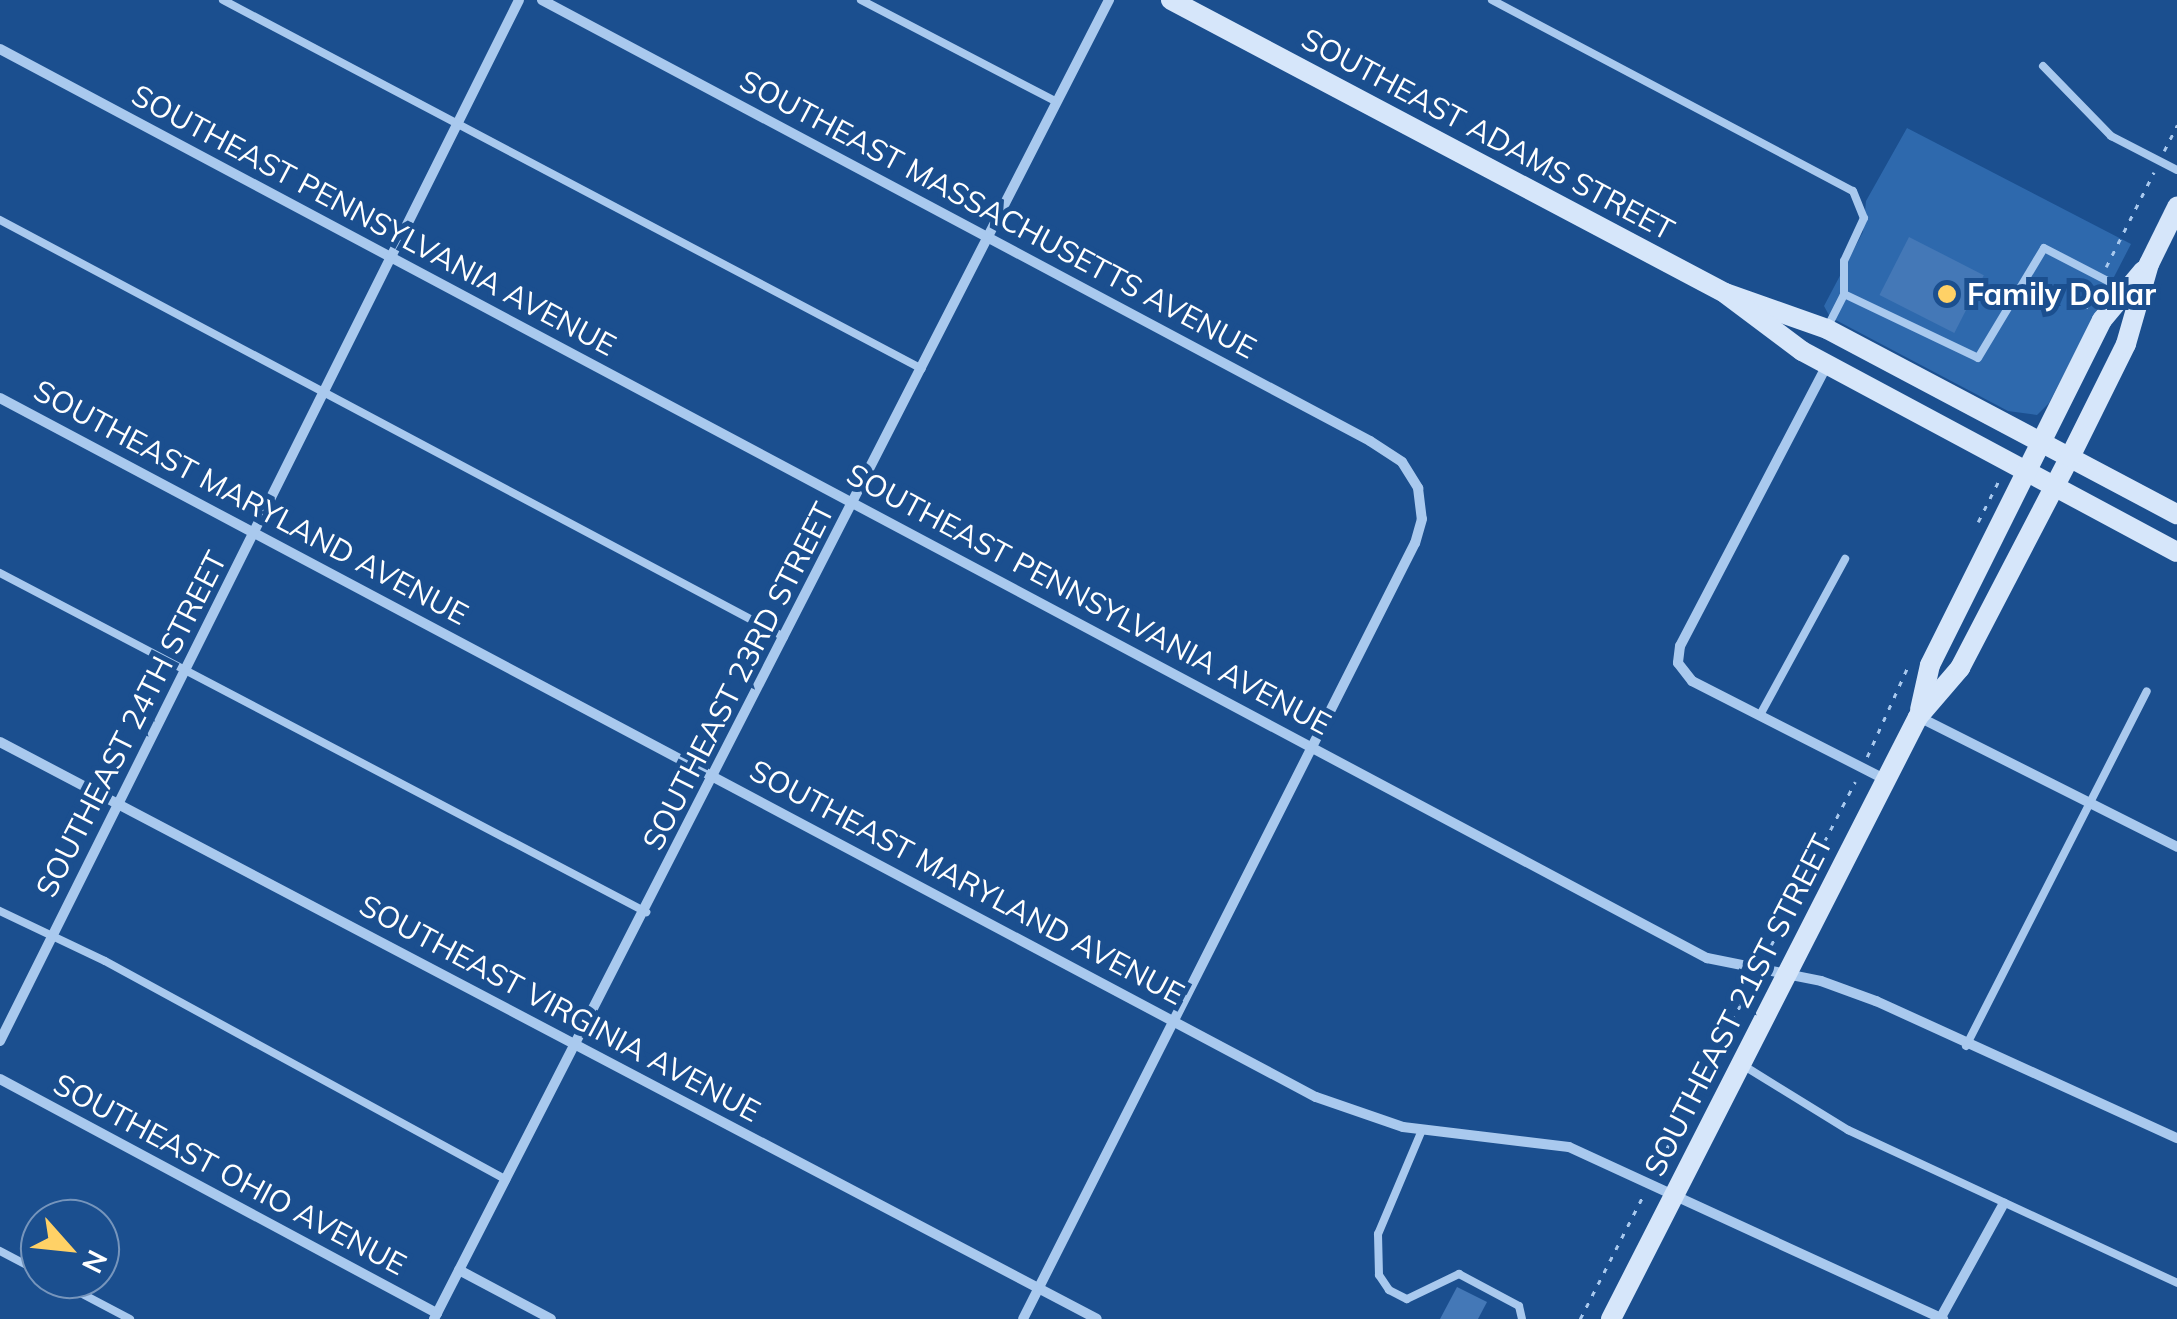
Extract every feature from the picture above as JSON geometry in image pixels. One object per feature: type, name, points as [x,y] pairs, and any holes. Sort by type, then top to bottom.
[{"type":"main road","name":"SOUTHEAST ADAMS STREET","points":[[1170,0],[1725,293],[1827,328],[2177,514]]},
{"type":"main road","name":"SOUTHEAST 21ST STREET","points":[[1611,1319],[1918,717],[1960,668],[2070,457],[2126,344],[2133,294],[2177,206]]},
{"type":"main road","name":"SOUTHEAST ADAMS STREET","points":[[1725,293],[1759,324],[1827,364],[2177,552]]},
{"type":"main road","name":"SOUTHEAST 21ST STREET","points":[[1918,717],[1930,665],[2017,466],[2041,442],[2102,320],[2133,294]]},
{"type":"street","name":"SOUTHEAST 24TH STREET","points":[[0,1040],[519,0]]},
{"type":"street","name":"SOUTHEAST MASSACHUSETTS AVENUE","points":[[542,0],[1370,441],[1402,462],[1418,488],[1419,534],[1310,746]]},
{"type":"street","name":"SOUTHEAST 23RD STREET","points":[[436,1316],[578,1046],[1109,0]]},
{"type":"street","name":"SOUTHEAST PENNSYLVANIA AVENUE","points":[[0,49],[1707,958],[1876,1001],[1966,1046],[2177,1138]]},
{"type":"street","points":[[1827,364],[1680,646],[1684,675],[1886,780]]},
{"type":"street","name":"SOUTHEAST MARYLAND AVENUE","points":[[0,398],[1337,1107],[1422,1130],[1551,1143],[1677,1192],[1942,1319]]},
{"type":"street","points":[[1918,717],[2177,847]]},
{"type":"street","name":"SOUTHEAST VIRGINIA AVENUE","points":[[0,742],[1097,1319]]},
{"type":"street","points":[[1023,1319],[1176,1021],[1310,746]]},
{"type":"street","name":"SOUTHEAST OHIO AVENUE","points":[[0,1079],[436,1316]]},
{"type":"street","points":[[1942,1319],[2004,1203]]},
{"type":"street","points":[[459,1270],[551,1319]]},
{"type":"lane","points":[[223,0],[922,370]]},
{"type":"lane","points":[[861,0],[1057,102]]},
{"type":"lane","points":[[1492,0],[1853,191],[1864,218],[1844,261],[1844,294],[1827,328]]},
{"type":"lane","points":[[2044,66],[2111,136],[2177,170]]},
{"type":"lane","points":[[0,220],[784,637]]},
{"type":"lane","points":[[1844,294],[1978,358],[2037,249],[2133,294]]},
{"type":"lane","points":[[1760,715],[1845,559]]},
{"type":"lane","points":[[0,574],[646,912]]},
{"type":"lane","points":[[1966,1046],[2147,690]]},
{"type":"lane","points":[[0,911],[105,961],[506,1180]]},
{"type":"lane","points":[[1741,1064],[1833,1122],[2177,1283]]},
{"type":"lane","points":[[1422,1130],[1378,1234],[1379,1275],[1389,1290],[1407,1299],[1459,1274],[1520,1306],[1522,1319]]},
{"type":"lane","points":[[92,1299],[130,1319]]},
{"type":"path","points":[[2084,312],[2177,126]]},
{"type":"path","points":[[1975,530],[2017,466]]},
{"type":"path","points":[[1580,1319],[1862,766],[1916,649]]},
{"type":"shaded area","points":[[1907,128],[2131,244],[2049,403],[2037,415],[2008,411],[1830,317],[1824,306],[1863,232],[1866,201]]},
{"type":"building","points":[[1909,237],[1984,275],[1954,333],[1879,295]]},
{"type":"building","points":[[1457,1287],[1487,1302],[1478,1319],[1440,1319]]},
{"type":"place","name":"Family Dollar","points":[[1947,294]]}]
